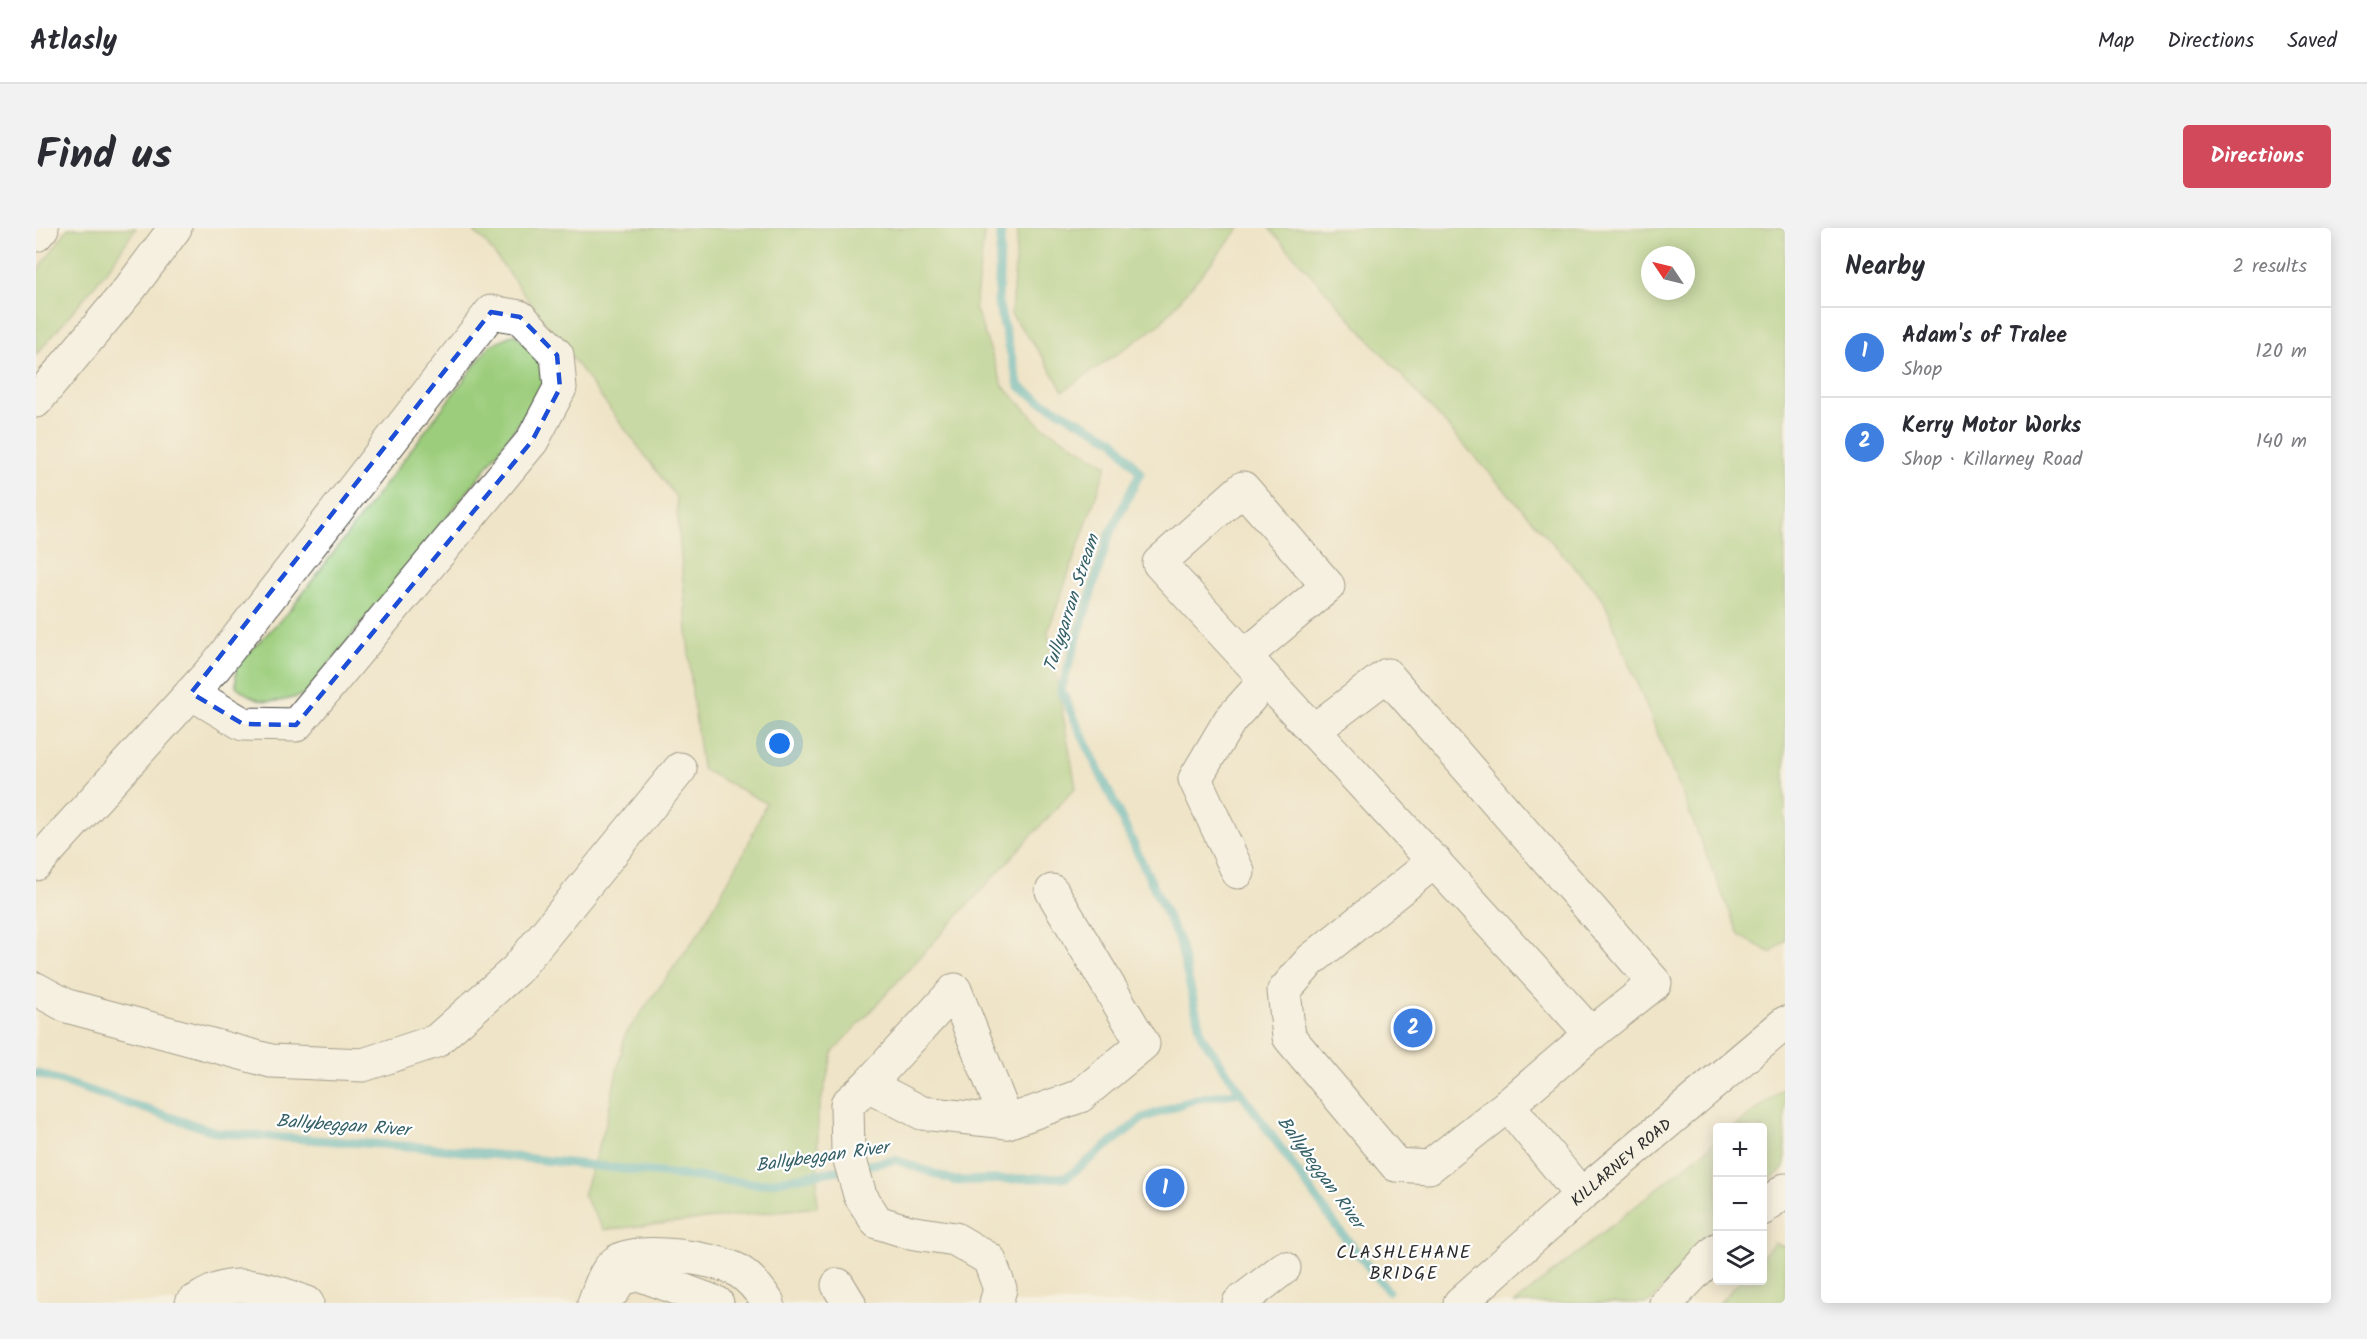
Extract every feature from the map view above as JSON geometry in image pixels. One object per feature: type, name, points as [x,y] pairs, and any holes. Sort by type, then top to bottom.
[{"type":"street","points":[[36,235],[42,228]]},
{"type":"street","points":[[36,401],[131,287],[175,228]]},
{"type":"street","points":[[36,864],[191,693],[215,667],[491,312],[520,317],[557,355],[560,388],[532,441],[296,725],[243,724],[191,693]]},
{"type":"street","points":[[1238,872],[1195,779],[1230,720],[1255,668],[1328,586],[1243,488],[1159,563],[1255,668],[1313,731],[1436,861],[1591,1034]]},
{"type":"street","points":[[1313,731],[1387,675],[1655,982],[1508,1106],[1429,1167],[1396,1165],[1288,1037],[1284,992],[1311,960],[1436,861]]},
{"type":"street","points":[[36,990],[67,1006],[271,1061],[363,1065],[436,1041],[516,970],[680,769]]},
{"type":"street","points":[[868,1085],[922,1113],[1007,1122],[1080,1096],[1143,1044],[1052,891]]},
{"type":"street","points":[[996,1303],[1000,1290],[989,1259],[955,1239],[909,1232],[877,1222],[860,1196],[848,1153],[847,1104],[868,1085],[955,990],[1007,1122]]},
{"type":"street","name":"KILLARNEY ROAD","points":[[1460,1303],[1581,1195],[1785,1023]]},
{"type":"street","points":[[1508,1106],[1581,1195]]},
{"type":"street","points":[[1767,1205],[1785,1190]]},
{"type":"street","points":[[594,1303],[605,1274],[619,1260],[643,1255],[704,1259],[736,1269],[760,1289],[768,1303]]},
{"type":"street","points":[[1666,1303],[1713,1255]]},
{"type":"street","points":[[1239,1303],[1284,1268]]},
{"type":"street","points":[[609,1303],[618,1280],[639,1274],[717,1303]]},
{"type":"street","points":[[192,1303],[218,1289],[248,1286],[286,1295],[307,1303]]},
{"type":"highlighted area","points":[[491,312],[520,317],[557,355],[560,388],[532,441],[296,725],[243,724],[191,693]]},
{"type":"green space","points":[[68,228],[136,228],[105,273],[36,355],[36,273]]},
{"type":"green space","points":[[470,228],[985,228],[975,307],[1003,386],[1042,426],[1107,465],[1048,632],[1076,787],[833,1052],[818,1114],[817,1207],[604,1230],[583,1195],[605,1127],[625,1035],[700,931],[746,849],[766,803],[702,769],[692,691],[676,497],[486,243]]},
{"type":"green space","points":[[1018,228],[1240,228],[1159,325],[1063,391],[1043,357],[1011,314]]},
{"type":"green space","points":[[1269,228],[1785,228],[1785,940],[1771,953],[1739,935],[1603,599]]},
{"type":"green space","points":[[514,334],[541,357],[549,381],[487,467],[305,694],[286,700],[269,701],[252,697],[236,686],[236,666],[291,609],[490,345]]},
{"type":"green space","points":[[1785,1087],[1785,1167],[1767,1183],[1767,1123],[1740,1123]]},
{"type":"green space","points":[[1713,1144],[1713,1232],[1650,1303],[1515,1303]]},
{"type":"green space","points":[[1774,1243],[1785,1247],[1785,1303],[1719,1303],[1736,1285],[1767,1285],[1767,1251]]},
{"type":"waterway","name":"Tullygarran Stream","points":[[1001,228],[998,302],[1019,386],[1039,400],[1114,440],[1140,473],[1109,535],[1061,690],[1180,943],[1202,1037],[1336,1226],[1388,1291]]},
{"type":"waterway","name":"Ballybeggan River","points":[[36,1073],[219,1133],[433,1148],[760,1184],[896,1160],[955,1181],[1067,1177],[1143,1118],[1195,1099],[1241,1092]]},
{"type":"place","name":"Kerry Motor Works","points":[[1413,1028]]},
{"type":"place","name":"Adam's of Tralee","points":[[1165,1188]]},
{"type":"district","name":"CLASHLEHANE BRIDGE","points":[[1404,1262]]}]
